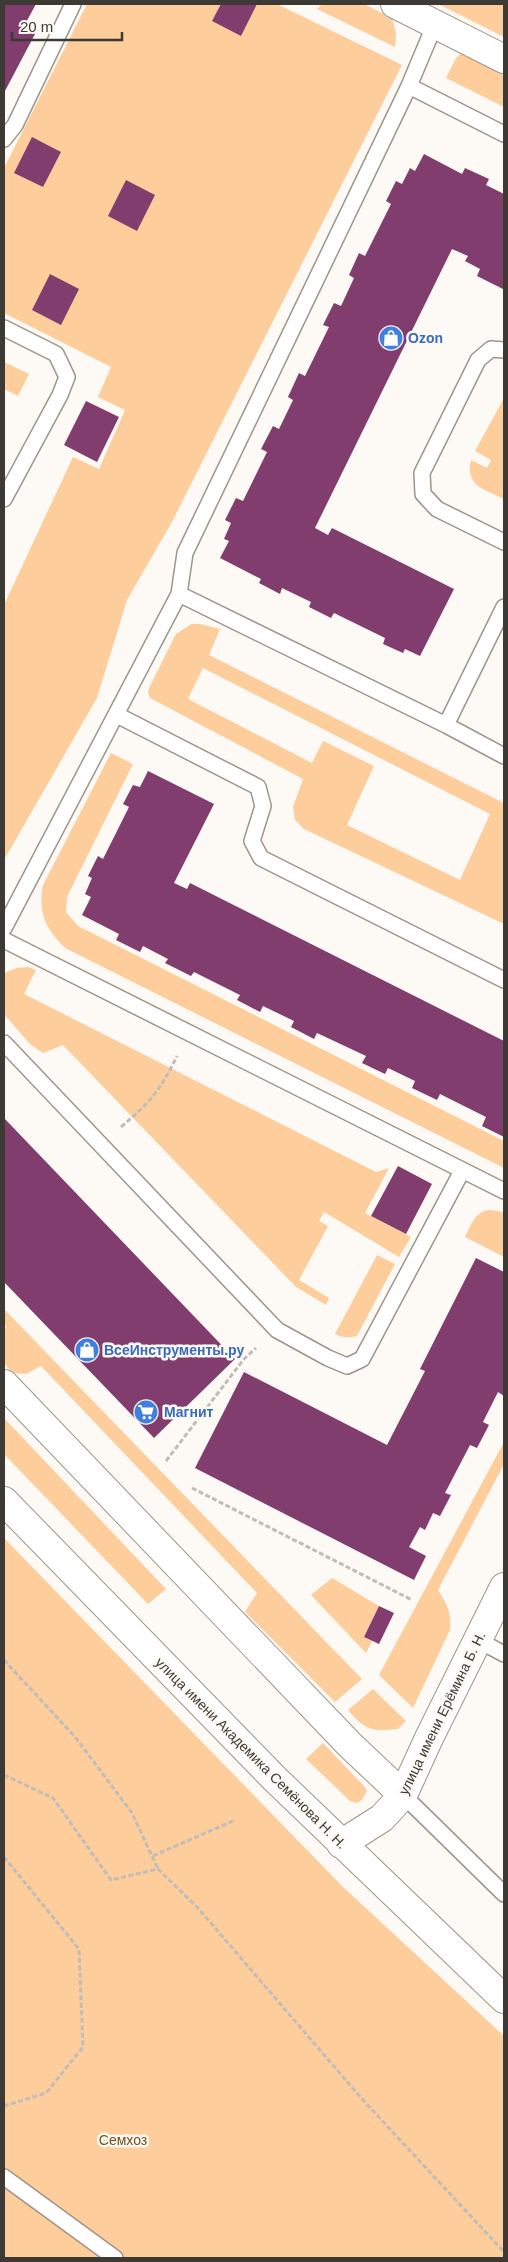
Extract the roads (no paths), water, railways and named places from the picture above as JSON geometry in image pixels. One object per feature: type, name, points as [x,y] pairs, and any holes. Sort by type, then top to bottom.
[{"type":"street","points":[[395,4],[504,59]]},
{"type":"street","points":[[4,1384],[350,1745],[403,1795]]},
{"type":"street","name":"улица имени Академика Семёнова Н. Н.","points":[[4,1501],[275,1779],[504,1999]]},
{"type":"street","name":"улица имени Ерёмина Б. Н.","points":[[341,1844],[382,1818],[403,1795],[429,1738],[504,1588]]},
{"type":"lane","points":[[4,139],[15,125],[73,4]]},
{"type":"lane","points":[[4,928],[179,594],[185,553],[409,86],[435,24]]},
{"type":"lane","points":[[409,86],[504,134]]},
{"type":"lane","points":[[4,328],[56,354],[67,377],[60,395],[4,499]]},
{"type":"lane","points":[[504,350],[491,349],[478,360],[422,473],[423,494],[437,509],[504,542]]},
{"type":"lane","points":[[179,594],[446,725],[504,756]]},
{"type":"lane","points":[[446,725],[504,608]]},
{"type":"lane","points":[[117,714],[258,787],[263,806],[252,842],[261,858],[504,980]]},
{"type":"lane","points":[[4,940],[504,1191]]},
{"type":"lane","points":[[4,1043],[277,1330],[328,1358],[348,1366],[362,1359],[462,1171]]},
{"type":"lane","points":[[478,1640],[504,1654]]},
{"type":"lane","points":[[403,1795],[504,1894]]},
{"type":"lane","points":[[4,2177],[115,2258]]},
{"type":"place","name":"Ozon","points":[[391,338]]},
{"type":"place","name":"ВсеИнструменты.ру","points":[[87,1350]]},
{"type":"place","name":"Магнит","points":[[146,1412]]},
{"type":"park label","name":"Семхоз","points":[[123,2140]]}]
